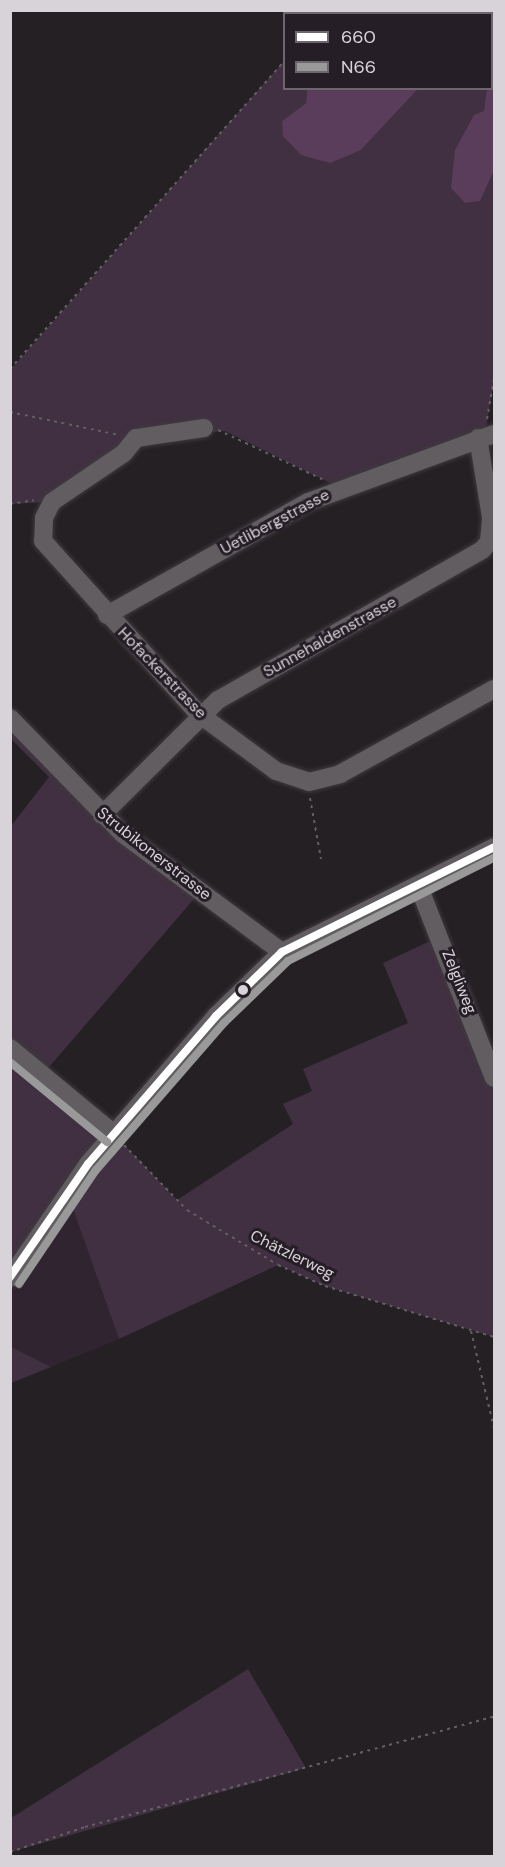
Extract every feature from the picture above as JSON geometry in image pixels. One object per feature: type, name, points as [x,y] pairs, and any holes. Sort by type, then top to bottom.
[{"type":"street","points":[[52,502],[124,453],[136,438],[204,428]]},
{"type":"street","name":"Uetlibergstrasse","points":[[107,615],[340,488],[486,436]]},
{"type":"street","name":"Sunnehaldenstrasse","points":[[102,815],[199,714],[482,550],[489,542],[491,517],[486,436]]},
{"type":"street","name":"Hofackerstrasse","points":[[52,502],[44,518],[43,541],[107,615],[199,714],[276,771],[309,782],[340,774],[495,689]]},
{"type":"street","name":"Strubikonerstrasse","points":[[10,718],[102,815],[282,952]]},
{"type":"street","points":[[10,1278],[67,1192],[114,1134],[216,1016],[282,952],[419,887],[495,847]]},
{"type":"street","name":"Zelgliweg","points":[[419,887],[495,1078]]},
{"type":"street","points":[[10,1048],[114,1134]]},
{"type":"path","points":[[10,369],[283,63]]},
{"type":"path","points":[[486,436],[495,378]]},
{"type":"path","points":[[10,412],[62,427],[136,438]]},
{"type":"path","points":[[204,428],[243,438],[340,488]]},
{"type":"path","points":[[10,504],[52,502]]},
{"type":"path","points":[[309,789],[321,859]]},
{"type":"path","name":"Chätzlerweg","points":[[114,1134],[177,1201],[238,1243],[325,1286],[495,1337]]},
{"type":"path","points":[[471,1330],[495,1428]]},
{"type":"path","points":[[10,1852],[85,1827],[495,1717]]},
{"type":"shaded area","points":[[465,10],[465,11],[324,11]]},
{"type":"shaded area","points":[[465,11],[494,11],[494,380],[486,429],[340,488],[225,431],[136,438],[52,502],[11,504],[11,369],[283,62],[283,90],[307,90],[306,103],[282,121],[361,150],[417,90],[493,90],[493,12]]},
{"type":"shaded area","points":[[494,31],[494,170],[480,201],[465,203],[451,188],[455,150],[474,115],[484,111],[487,90],[493,90]]},
{"type":"shaded area","points":[[307,90],[417,90],[361,150],[330,163],[301,155],[283,136],[282,121],[306,103]]},
{"type":"shaded area","points":[[10,718],[57,770],[200,892],[43,1074],[114,1134],[177,1200],[293,1124],[283,1104],[312,1091],[303,1069],[408,1023],[383,963],[441,936],[494,1078],[494,1337],[325,1286],[278,1265],[119,1339],[67,1192],[11,1278],[11,826],[49,777],[11,739]]},
{"type":"shaded area","points":[[67,1192],[119,1339],[51,1367],[11,1347],[11,1278]]},
{"type":"shaded area","points":[[11,1347],[51,1367],[11,1383]]},
{"type":"shaded area","points":[[248,1669],[306,1768],[11,1852],[11,1818]]},
{"type":"transit line","name":"660","points":[[10,1277],[88,1164],[216,1016],[282,952],[494,847]]},
{"type":"transit line","name":"N66","points":[[19,1284],[96,1170],[224,1023],[288,961],[494,858]]},
{"type":"transit line","name":"N66","points":[[10,1062],[107,1142]]}]
